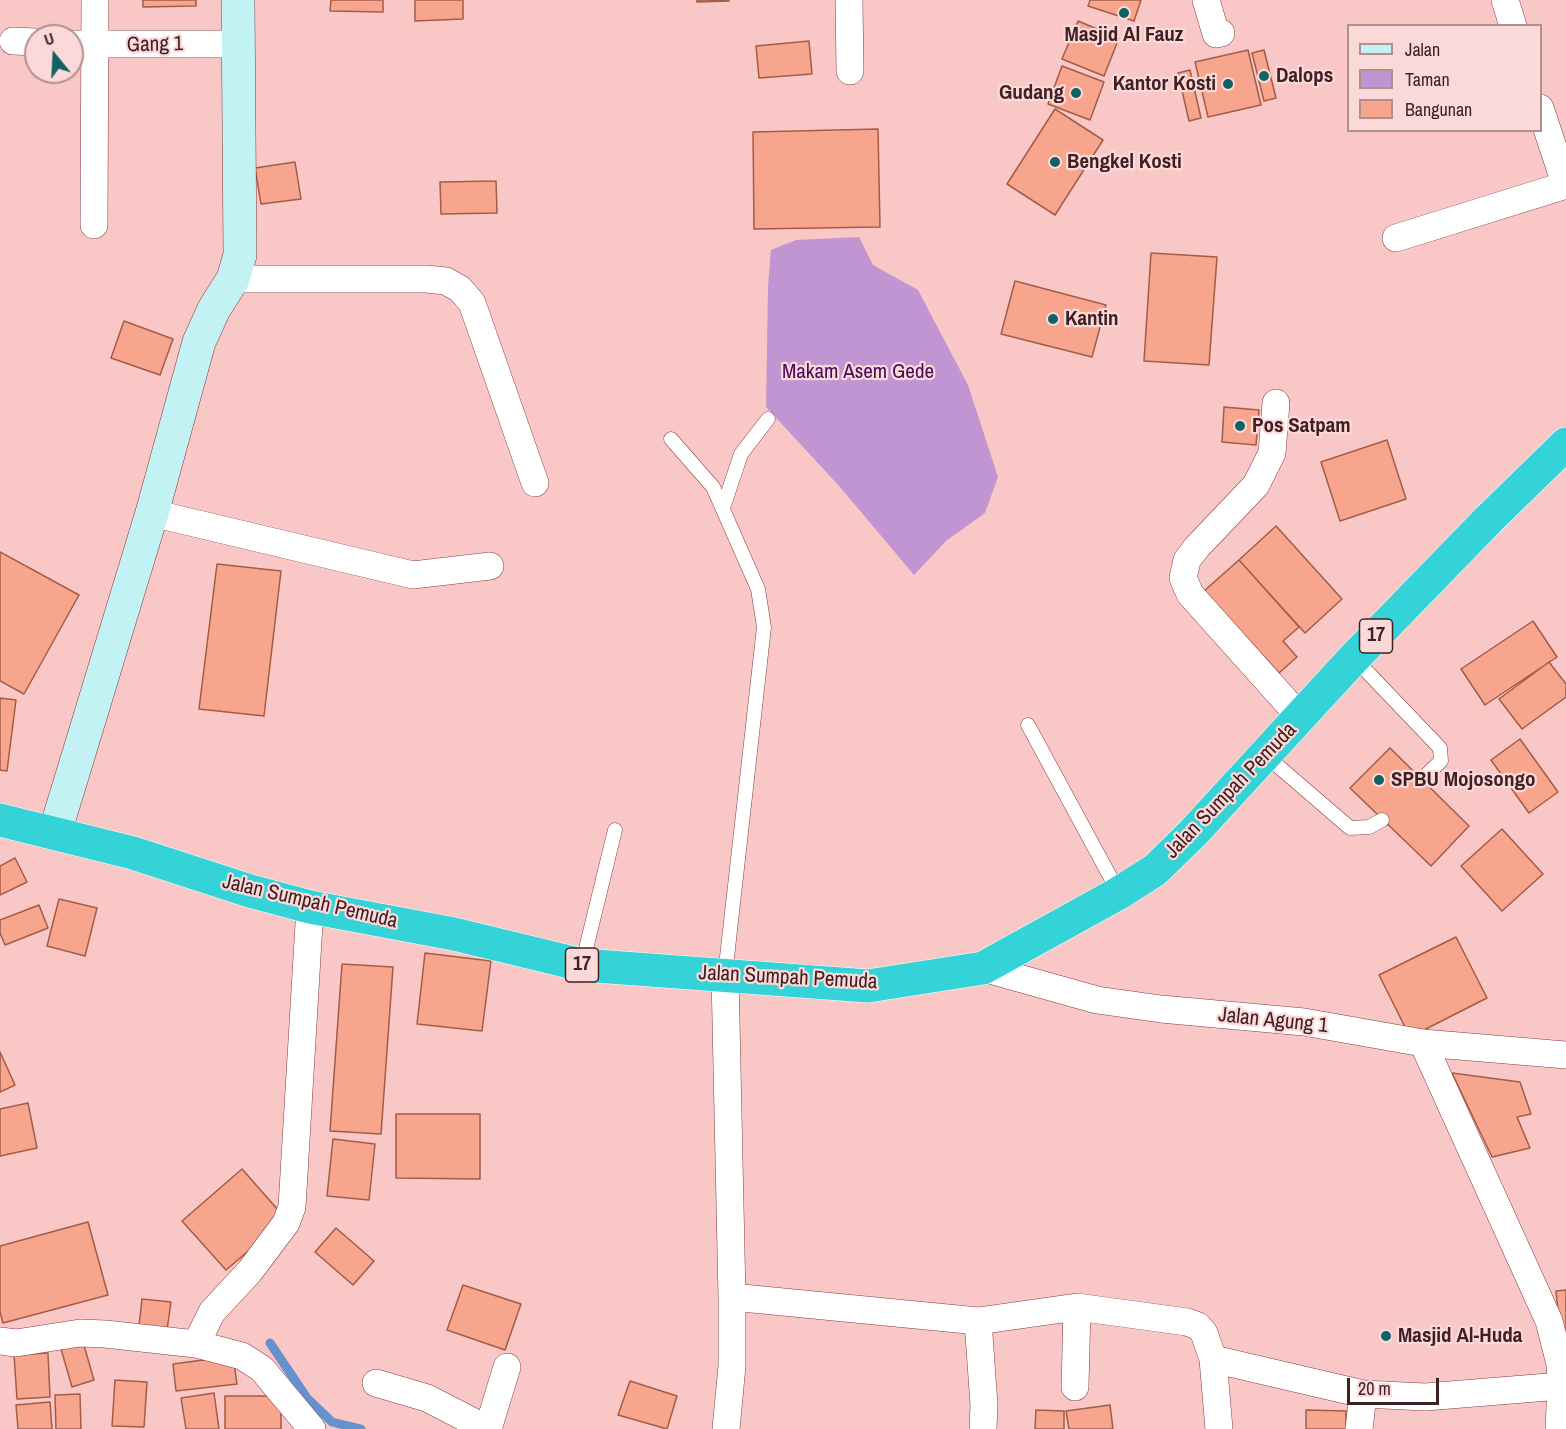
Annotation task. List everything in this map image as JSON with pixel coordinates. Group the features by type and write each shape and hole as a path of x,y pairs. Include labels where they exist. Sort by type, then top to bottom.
{"highway":[{"name":"Jalan Sumpah Pemuda","path":"0,820 55,832 310,907 454,934 582,965 868,986 983,968 1119,893 1155,870 1301,718 1354,658 1489,519 1566,444"}],"street":[{"path":"94,0 84,45 94,225"},
{"path":"55,832 152,513 199,342 214,309 233,279 240,255 238,0"},
{"path":"849,0 850,71"},
{"path":"1206,0 1216,34 1221,33"},
{"path":"1505,0 1512,24"},
{"name":"Gang 1","path":"84,45 239,44"},
{"path":"1396,238 1566,185 1542,114"},
{"path":"233,279 426,279 446,281 460,289 472,303 535,483"},
{"path":"1276,403 1272,453 1256,485 1186,560 1183,578 1190,594 1301,718"},
{"path":"152,513 322,551 404,573 447,572 490,566"},
{"path":"196,1344 212,1312 250,1271 286,1223 291,1207 310,907"},
{"name":"Jalan Agung 1","path":"983,968 1097,1000 1161,1009 1304,1022 1423,1043 1566,1055"},
{"path":"725,975 732,1297 732,1366 726,1429"},
{"path":"1423,1043 1549,1321 1563,1386 1559,1429"},
{"path":"732,1297 978,1321 1077,1307 1198,1326 1204,1333 1213,1359 1219,1429"},
{"path":"1075,1387 1077,1307"},
{"path":"978,1321 984,1405 983,1429"},
{"path":"0,1341 16,1343 80,1333 196,1344 242,1356 262,1369 312,1429"},
{"path":"1213,1359 1363,1394 1425,1397 1563,1386"},
{"path":"376,1383 427,1398 488,1429 507,1367"},
{"path":"1359,1429 1363,1394"}],"lane":[{"path":"723,508 741,454 768,419"},
{"path":"671,439 713,487 758,589 764,627 725,975"},
{"path":"1354,658 1440,748 1441,760 1421,780"},
{"path":"1028,725 1119,893"},
{"path":"1264,754 1350,828 1369,827 1382,820"},
{"path":"582,965 615,830"}],"green space":[{"name":"Makam Asem Gede","path":"859,237 873,265 918,290 968,385 998,477 985,513 946,541 914,575 840,487 766,407 768,286 771,250 796,240"}],"building":[{"path":"143,0 196,0 196,6 143,7"},
{"path":"331,0 383,0 383,12 330,11"},
{"path":"415,0 463,0 463,19 415,21"},
{"path":"697,0 729,0 729,1 697,2"},
{"name":"Masjid Al Fauz","path":"1090,0 1141,0 1134,21 1088,6"},
{"path":"1078,21 1119,38 1104,76 1062,59"},
{"path":"809,41 812,74 759,78 756,46"},
{"name":"Kantor Kosti","path":"1248,50 1261,105 1208,117 1195,62"},
{"name":"Dalops","path":"1264,50 1276,98 1264,101 1252,53"},
{"name":"Gudang","path":"1062,66 1104,82 1090,120 1048,104"},
{"path":"1190,70 1201,118 1189,121 1178,73"},
{"name":"Bengkel Kosti","path":"1055,109 1103,140 1055,215 1007,184"},
{"path":"878,129 880,227 754,229 753,132"},
{"path":"295,162 301,199 261,204 255,168"},
{"path":"496,181 497,213 441,214 440,182"},
{"path":"1151,253 1217,257 1209,365 1144,361"},
{"name":"Kantin","path":"1015,281 1106,305 1092,357 1001,334"},
{"path":"124,321 173,339 160,375 111,358"},
{"name":"Pos Satpam","path":"1224,407 1259,410 1256,445 1222,442"},
{"path":"1387,440 1406,499 1340,521 1321,462"},
{"path":"1276,526 1342,599 1305,633 1239,560"},
{"path":"0,552 79,595 24,694 0,681"},
{"path":"1239,560 1299,627 1283,641 1297,657 1279,673 1204,591"},
{"path":"217,564 281,571 264,716 199,709"},
{"path":"1533,621 1557,657 1485,705 1461,669"},
{"path":"1549,662 1566,684 1566,697 1522,729 1499,699"},
{"path":"0,698 16,700 7,771 0,770"},
{"path":"1520,739 1558,792 1529,813 1491,760"},
{"path":"1390,748 1469,826 1431,866 1350,788"},
{"path":"1502,829 1543,874 1502,911 1461,866"},
{"path":"15,858 27,882 0,895 0,866"},
{"path":"59,899 97,908 85,956 47,946"},
{"path":"39,905 48,928 5,945 0,933 0,920"},
{"path":"1456,937 1487,998 1410,1037 1379,975"},
{"path":"425,953 491,961 482,1031 417,1024"},
{"path":"342,964 393,967 381,1134 330,1131"},
{"path":"0,1052 15,1085 0,1092"},
{"path":"1452,1073 1520,1082 1531,1114 1517,1117 1530,1148 1492,1157"},
{"path":"28,1103 37,1148 0,1156 0,1109"},
{"path":"396,1114 480,1114 480,1179 396,1178"},
{"path":"333,1139 375,1144 369,1200 327,1196"},
{"path":"242,1169 286,1219 226,1270 182,1221"},
{"path":"88,1222 108,1295 3,1323 0,1312 0,1246"},
{"path":"336,1228 374,1261 353,1285 315,1252"},
{"path":"463,1285 521,1304 505,1350 447,1330"},
{"path":"1566,1290 1566,1344 1561,1344 1556,1291"},
{"path":"142,1299 171,1302 167,1330 139,1326"},
{"path":"83,1342 94,1380 72,1387 61,1349"},
{"path":"48,1353 50,1397 17,1399 14,1355"},
{"path":"233,1356 237,1384 176,1391 173,1364"},
{"path":"115,1380 147,1382 144,1427 112,1426"},
{"path":"630,1381 677,1396 667,1429 618,1415"},
{"path":"214,1393 219,1429 186,1429 181,1398"},
{"path":"80,1394 81,1429 56,1429 55,1395"},
{"path":"225,1396 281,1396 281,1429 225,1429"},
{"path":"50,1402 52,1429 18,1429 16,1405"},
{"path":"1110,1405 1113,1429 1069,1429 1066,1411"},
{"path":"1036,1410 1064,1411 1064,1429 1035,1429"},
{"path":"1306,1410 1346,1411 1346,1429 1306,1429"}],"waterway":[{"path":"270,1343 307,1398 332,1422 361,1429"}],"place":[{"name":"Masjid Al Fauz","path":"1124,13"},
{"name":"Dalops","path":"1264,76"},
{"name":"Kantor Kosti","path":"1228,84"},
{"name":"Gudang","path":"1076,93"},
{"name":"Bengkel Kosti","path":"1055,162"},
{"name":"Kantin","path":"1053,319"},
{"name":"Pos Satpam","path":"1240,426"},
{"name":"SPBU Mojosongo","path":"1379,780"},
{"name":"Masjid Al-Huda","path":"1386,1336"}]}
